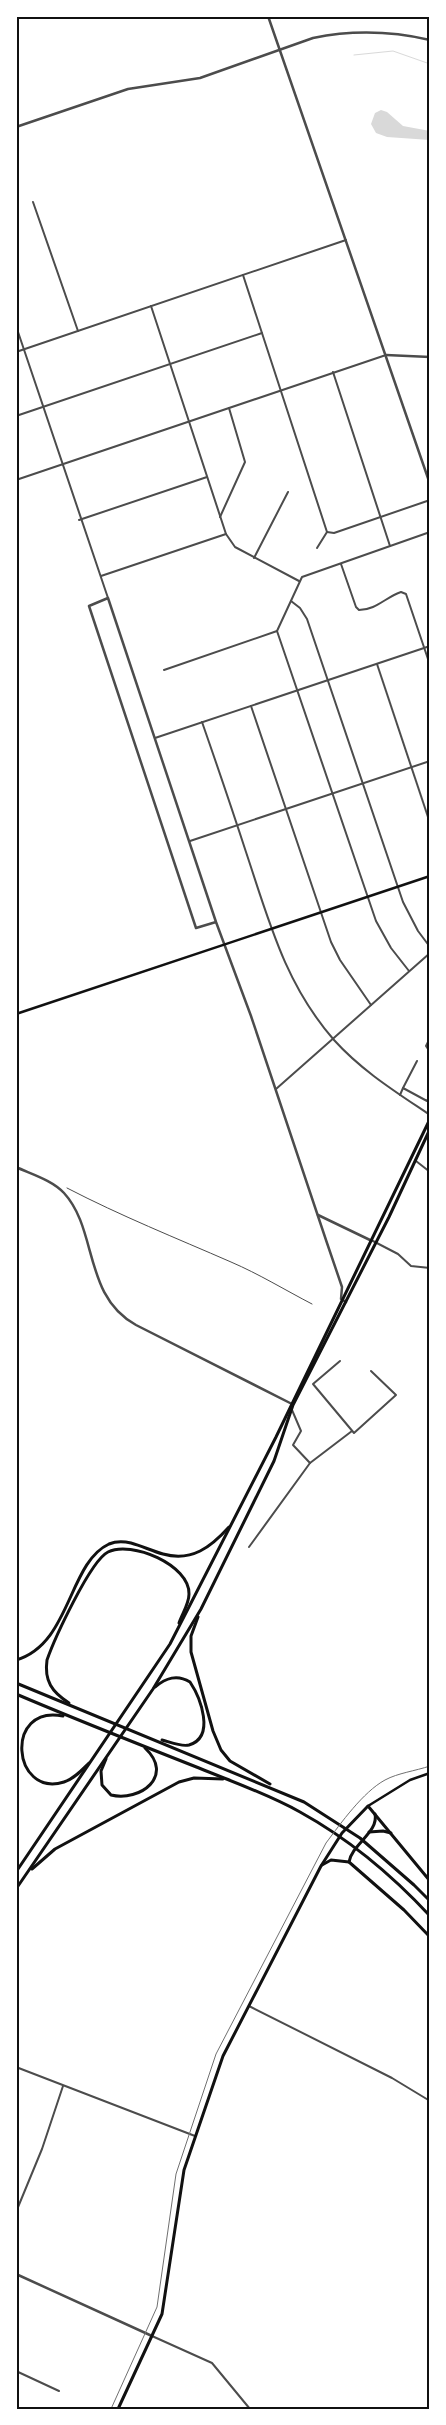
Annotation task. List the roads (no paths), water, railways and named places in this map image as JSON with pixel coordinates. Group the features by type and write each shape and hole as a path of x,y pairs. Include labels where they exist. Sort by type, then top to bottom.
{"main road":[{"path":"16,1014 430,876"},
{"path":"430,1119 341,1299 292,1404 274,1461 201,1610 191,1636 191,1652 218,1744 230,1761 324,1813 374,1850 430,1902"},
{"path":"16,1872 93,1761 174,1635 376,1243 430,1129"},
{"path":"16,1660 37,1649 50,1636 80,1578 94,1556 103,1548 118,1541 137,1544 166,1555 193,1555 209,1547 232,1523"},
{"path":"78,1708 56,1694 52,1689 46,1676 47,1660 92,1568 107,1552 126,1547 151,1555 179,1572 186,1581 189,1593 174,1635"},
{"path":"16,1889 153,1689 201,1610"},
{"path":"150,1738 188,1745 198,1739 204,1726 198,1696 190,1682 180,1678 169,1678 153,1689"},
{"path":"16,1684 283,1792"},
{"path":"16,1694 97,1729 278,1801 318,1823 368,1858 406,1891 430,1916"},
{"path":"71,1718 50,1715 34,1722 24,1735 21,1747 23,1763 36,1777 46,1782 61,1783 72,1778 93,1761"},
{"path":"107,1755 101,1771 102,1785 111,1795 127,1796 151,1784 157,1774 155,1758 143,1746"},
{"path":"118,2409 162,2314 181,2184 195,2136 224,2056 322,1866 342,1833 368,1806 403,1783 430,1773"},
{"path":"26,1875 55,1849 179,1782 194,1778 226,1779"},
{"path":"368,1806 430,1881"},
{"path":"350,1862 352,1853 376,1820 375,1814"},
{"path":"16,1816 16,1852"},
{"path":"369,1832 383,1831 392,1833"},
{"path":"322,1866 336,1860 350,1862 404,1910 430,1937"}],"street":[{"path":"268,16 430,484"},
{"path":"16,127 128,89 200,78 313,38 356,32 401,35 430,40"},
{"path":"33,202 78,331"},
{"path":"16,352 346,240"},
{"path":"243,275 327,532 317,548"},
{"path":"151,306 226,534 233,546 299,581"},
{"path":"16,326 216,922 318,1215 342,1288 341,1299 346,1302"},
{"path":"16,416 262,333"},
{"path":"16,480 386,354 430,356"},
{"path":"333,372 390,546"},
{"path":"220,517 246,462 229,408"},
{"path":"81,520 207,477"},
{"path":"254,558 288,492"},
{"path":"327,532 334,533 430,500"},
{"path":"410,971 391,948 376,921 277,631 299,581 306,575 430,532"},
{"path":"101,576 226,534"},
{"path":"341,564 356,607 359,610 380,605 388,596 402,592 406,594 430,665"},
{"path":"108,598 89,606 196,928 216,922"},
{"path":"291,601 298,605 306,614 406,910 430,947"},
{"path":"164,670 277,631"},
{"path":"154,738 430,646"},
{"path":"377,664 430,823"},
{"path":"251,706 321,913 340,960 371,1005"},
{"path":"202,722 272,930 290,976 334,1039 365,1070 430,1115"},
{"path":"189,841 430,761"},
{"path":"275,1089 280,1088 430,953"},
{"path":"430,1038 426,1046 430,1052"},
{"path":"400,1095 417,1061"},
{"path":"403,1088 427,1101 430,1094"},
{"path":"414,1160 430,1172"},
{"path":"16,1167 58,1187 68,1198 78,1217 103,1291 121,1315 136,1325 292,1404"},
{"path":"68,1188 138,1224 202,1249 260,1276 312,1304"},
{"path":"318,1215 398,1254 411,1266 430,1268"},
{"path":"340,1362 313,1384 352,1432"},
{"path":"249,1547 310,1464 352,1432 354,1433 396,1395 371,1371"},
{"path":"291,1409 301,1431 293,1445 310,1464"},
{"path":"249,2006 392,2078 430,2101"},
{"path":"16,2067 195,2136"},
{"path":"16,2212 42,2149 63,2086"},
{"path":"16,2274 212,2363 250,2409"},
{"path":"16,2371 59,2391"}],"waterway":[{"path":"354,55 393,51 430,64"}],"tram line":[{"path":"111,2409 157,2307 176,2174 216,2054 326,1843 353,1808 377,1785 395,1776 430,1766"}]}
